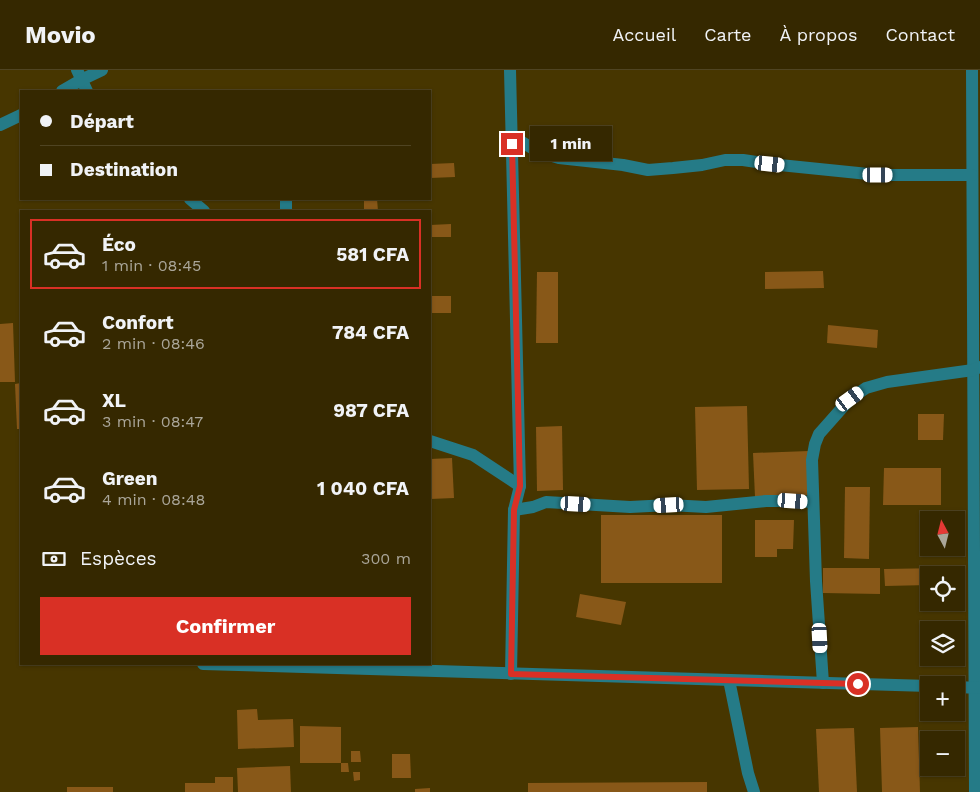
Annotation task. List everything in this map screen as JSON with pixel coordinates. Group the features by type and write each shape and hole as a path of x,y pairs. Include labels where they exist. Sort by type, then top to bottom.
{"street":[{"path":"64,90 102,70"},
{"path":"510,70 520,486 514,510 511,674"},
{"path":"972,70 976,369 977,688 975,792"},
{"path":"0,126 20,116"},
{"path":"512,144 520,141 539,152 559,158 624,165 648,170 702,165 725,160 743,160 878,175 972,175"},
{"path":"191,200 203,210"},
{"path":"823,683 816,581 812,460 819,434 850,399 866,388 887,382 976,369"},
{"path":"431,441 473,455 520,486"},
{"path":"514,510 533,507 546,502 630,507 669,505 706,507 766,501 813,502"},
{"path":"235,665 920,686"},
{"path":"729,680 748,773 754,792"}],"building":[{"path":"454,163 455,177 431,178 431,164"},
{"path":"364,200 377,200 378,210 364,210"},
{"path":"451,224 451,237 431,237 431,225"},
{"path":"823,271 824,288 765,289 765,272"},
{"path":"537,272 558,272 558,343 536,343"},
{"path":"431,296 451,296 451,313 431,313"},
{"path":"13,323 15,382 0,382 0,324"},
{"path":"828,325 878,330 877,348 827,343"},
{"path":"20,383 20,429 17,429 15,384"},
{"path":"747,406 749,489 697,490 695,407"},
{"path":"918,414 944,414 943,440 918,440"},
{"path":"562,426 563,490 537,491 536,427"},
{"path":"809,451 810,495 755,497 753,453"},
{"path":"452,458 454,498 431,499 431,459"},
{"path":"884,468 941,468 941,505 883,505"},
{"path":"845,487 870,487 869,559 844,558"},
{"path":"601,515 722,515 722,583 601,583"},
{"path":"755,520 794,520 793,549 777,549 777,557 755,557"},
{"path":"823,568 880,568 880,594 823,593"},
{"path":"920,568 920,585 885,586 884,569"},
{"path":"580,594 626,602 621,625 576,617"},
{"path":"257,709 258,720 293,719 294,747 238,749 237,710"},
{"path":"300,726 341,727 341,763 300,763"},
{"path":"918,727 920,792 882,792 880,728"},
{"path":"854,728 857,792 819,792 816,729"},
{"path":"351,751 360,751 361,762 351,762"},
{"path":"392,754 410,754 411,778 392,778"},
{"path":"341,763 348,763 349,772 341,772"},
{"path":"290,766 291,792 238,792 237,768"},
{"path":"353,772 360,772 360,780 354,781"},
{"path":"215,777 233,777 233,792 185,792 185,783 215,783"},
{"path":"707,782 707,792 528,792 528,783"},
{"path":"67,787 113,787 113,792 67,792"},
{"path":"430,788 430,792 415,792 415,789"}],"route":[{"path":"512,144 520,486 514,510 511,674 858,684"}]}
